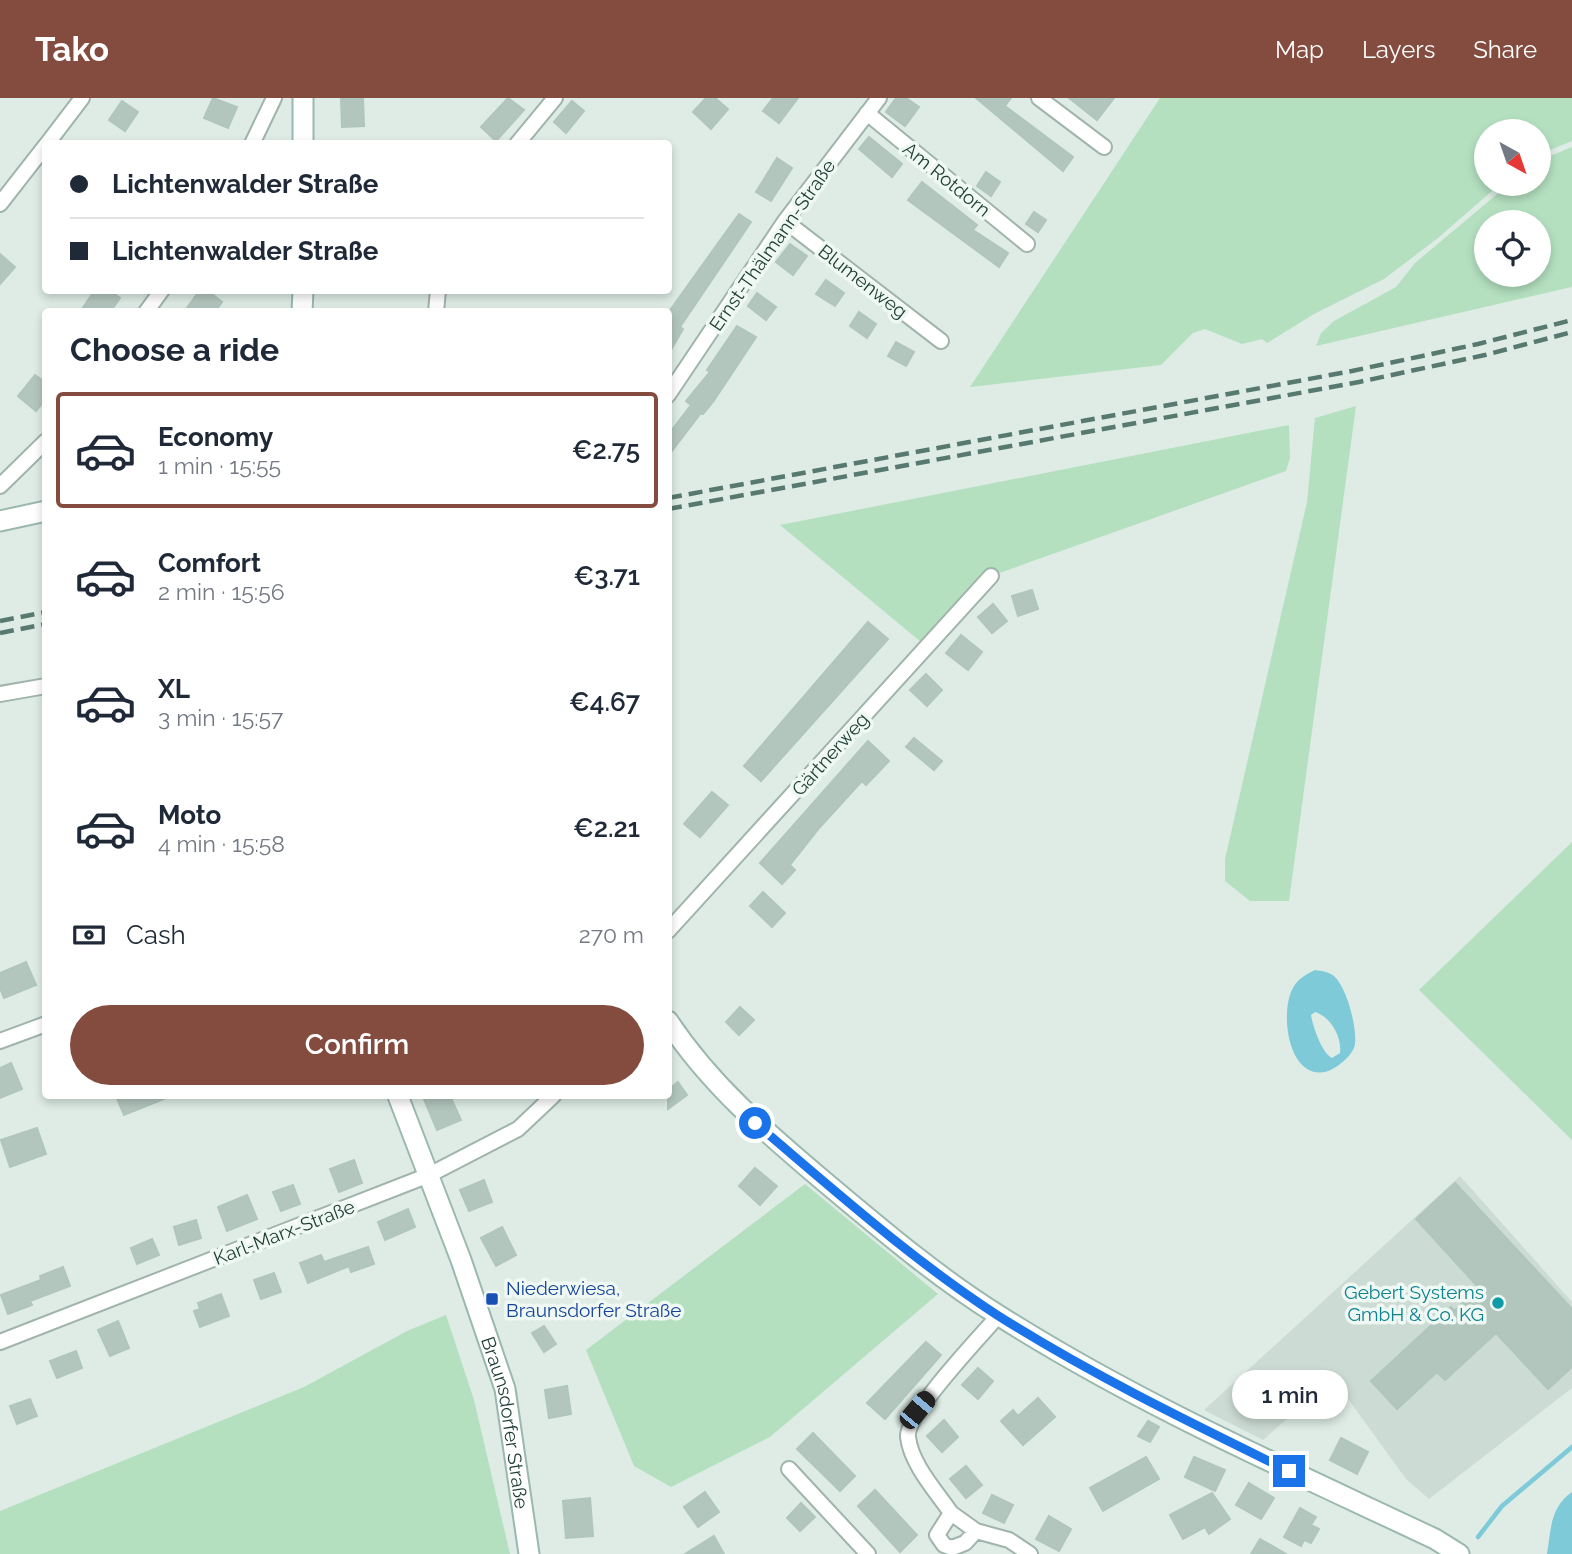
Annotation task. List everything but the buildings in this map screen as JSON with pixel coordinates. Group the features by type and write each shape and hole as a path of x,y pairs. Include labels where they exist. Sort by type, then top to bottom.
{"main road":[{"path":"303,98 303,140"},
{"path":"0,521 42,512"},
{"path":"672,1026 716,1083 755,1123 957,1288 1138,1398 1435,1539 1459,1554"},
{"name":"Braunsdorfer Straße","path":"399,1099 505,1389 529,1554"}],"street":[{"path":"49,140 82,98"},
{"path":"254,140 274,98"},
{"path":"520,140 555,98"},
{"name":"Ernst-Thälmann-Straße","path":"672,389 785,221 879,98"},
{"path":"1039,98 1104,147"},
{"name":"Am Rotdorn","path":"867,114 1027,244"},
{"path":"0,204 42,149"},
{"name":"Blumenweg","path":"785,221 941,341"},
{"path":"0,486 42,445"},
{"name":"Gärtnerweg","path":"672,927 991,576"},
{"path":"0,694 42,686"},
{"path":"0,1041 42,1025"},
{"name":"Karl-Marx-Straße","path":"0,1342 429,1175 518,1129 550,1099"},
{"path":"998,1315 917,1410 907,1434 913,1455 951,1513 976,1531 1009,1540 1030,1554"},
{"path":"789,1469 868,1554"},
{"path":"951,1513 937,1535 944,1545 952,1548 965,1543 976,1531"}],"shaded area":[{"path":"1460,1176 1572,1302 1572,1388 1429,1499 1406,1479 1333,1378 1263,1440 1204,1410"}],"green space":[{"path":"1160,98 1572,98 1572,141 1551,150 1551,119 1474,119 1474,196 1486,196 1438,238 1384,279 1314,314 1267,343 1262,339 1242,344 1205,329 1193,333 1161,365 970,387"},
{"path":"1572,147 1572,287 1316,346 1321,333 1334,321 1396,287 1415,263 1474,213 1474,287 1551,287 1551,210 1478,210 1495,196 1551,196 1551,156"},
{"path":"1356,406 1289,901 1250,901 1225,881 1225,859 1307,502 1315,418"},
{"path":"1289,425 1290,458 1286,471 991,576 927,647 780,525"},
{"path":"1572,842 1572,1140 1419,990"},
{"path":"805,1184 938,1294 770,1437 671,1487 634,1466 586,1350"},
{"path":"446,1315 474,1400 510,1554 0,1554 0,1511 304,1387 407,1331"}],"water":[{"path":"1315,970 1335,977 1347,999 1354,1028 1355,1044 1351,1053 1339,1065 1325,1072 1312,1071 1302,1065 1295,1054 1287,1025 1289,997 1294,986 1301,978","holes":["1315,1012 1334,1028 1339,1041 1340,1053 1332,1058 1321,1045 1311,1015"]},
{"path":"1572,1492 1572,1554 1547,1554 1555,1512"}],"waterway":[{"path":"1478,1537 1502,1506 1572,1447"}],"railway":[{"path":"672,497 1352,371 1478,344 1572,320"},
{"path":"672,508 1359,382 1485,355 1572,332"},
{"path":"0,621 42,613"},
{"path":"0,633 42,625"}],"place":[{"name":"Niederwiesa, Braunsdorfer Straße","path":"492,1299"},
{"name":"Gebert Systems GmbH & Co. KG","path":"1498,1303"}],"route":[{"path":"755,1123 957,1288 998,1315 1138,1398 1289,1471"}]}
